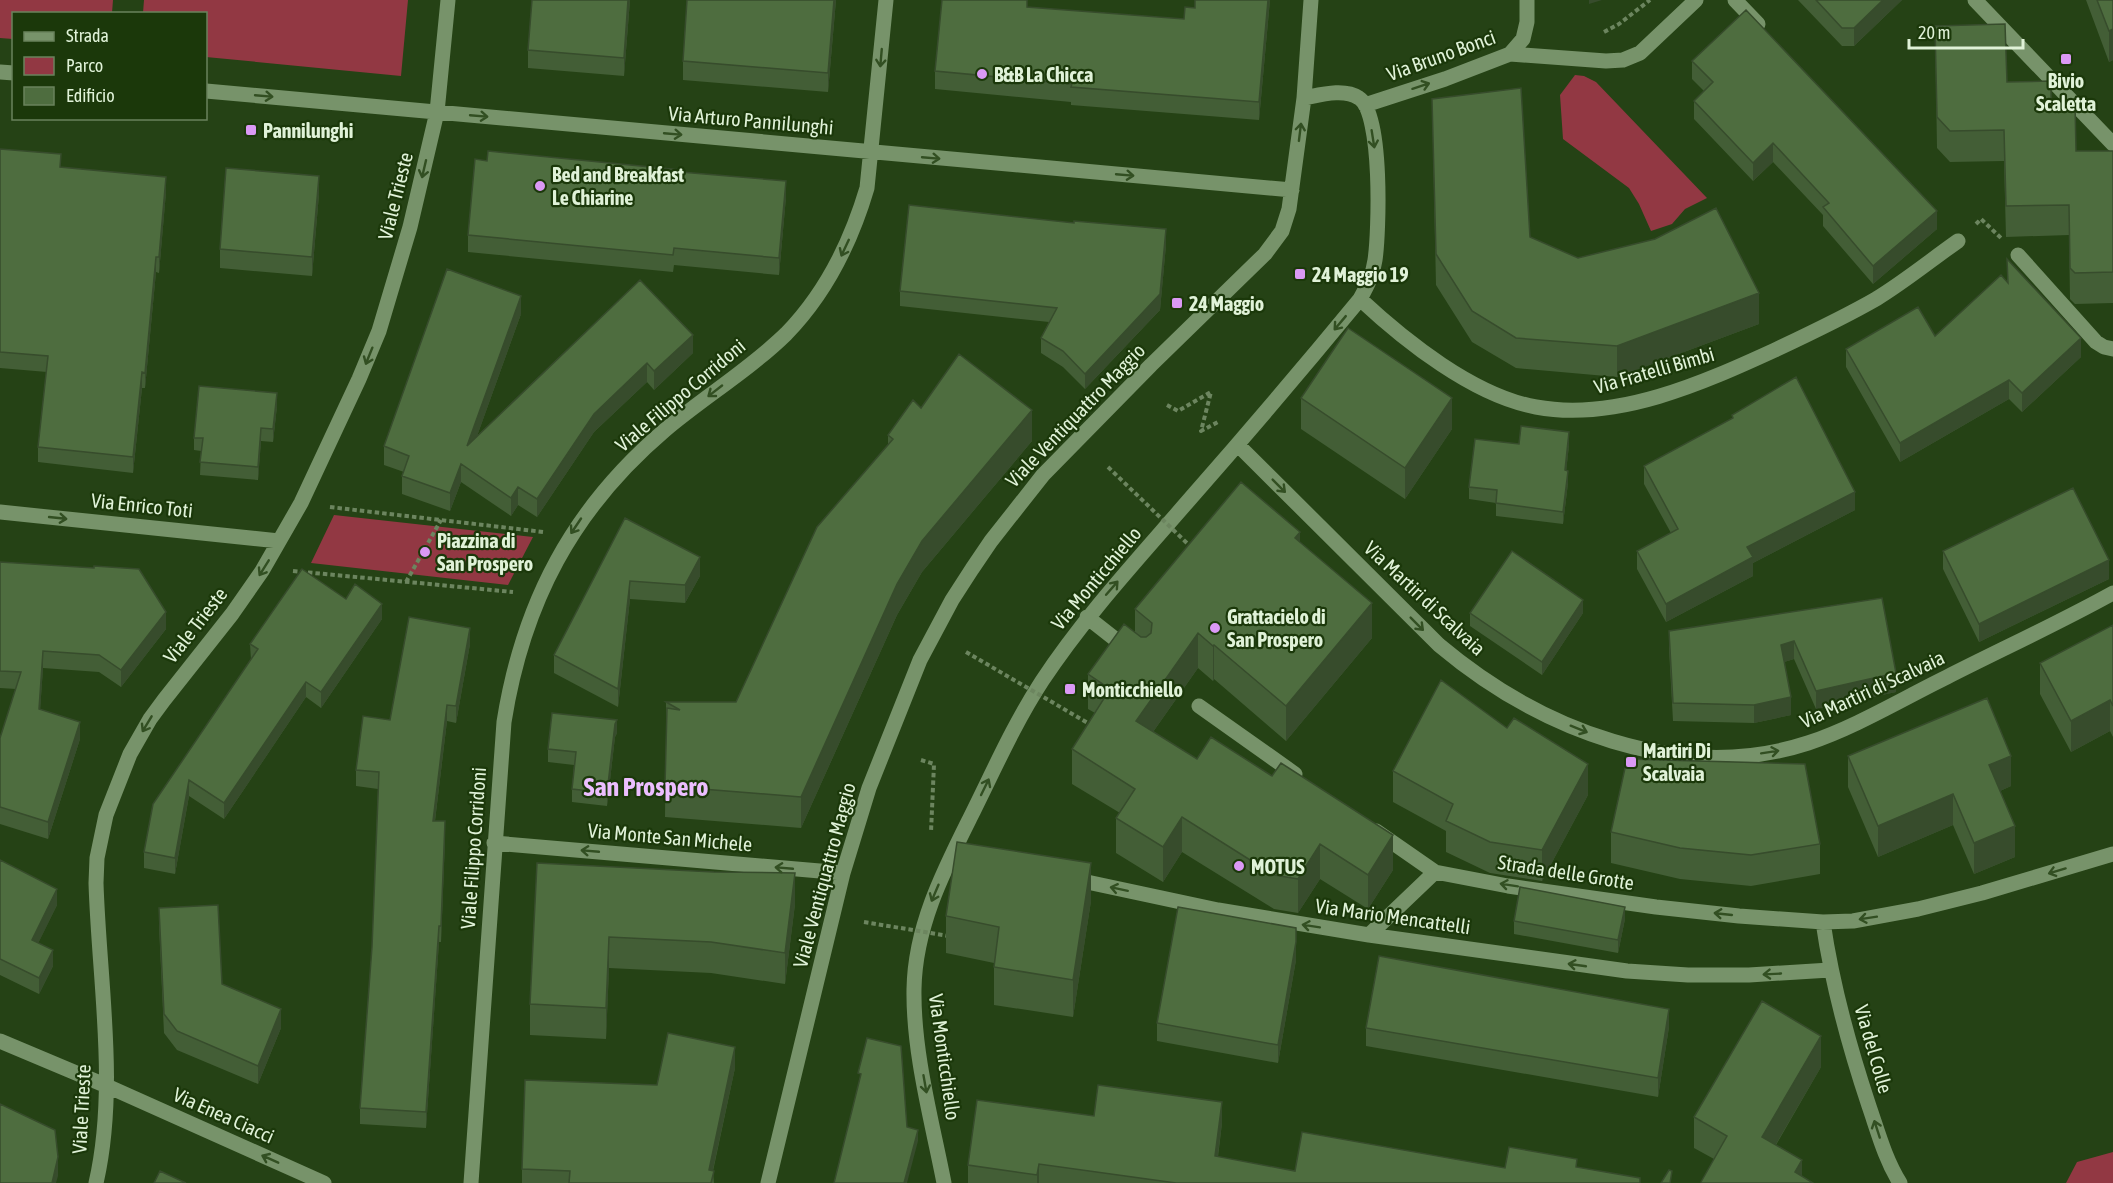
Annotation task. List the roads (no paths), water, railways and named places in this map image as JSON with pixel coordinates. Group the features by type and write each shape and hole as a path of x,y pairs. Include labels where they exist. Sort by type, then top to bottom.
{"street":[{"name":"Viale Trieste","path":"96,1183 103,1148 107,1086 96,883 97,858 109,805 130,754 150,719 232,614 262,571 301,503 359,379 379,331 410,227 437,112 448,0"},
{"name":"Viale Filippo Corridoni","path":"471,1183 504,722 508,693 523,638 536,602 556,561 587,512 637,456 664,430 785,334 803,314 833,272 850,237 867,188 873,152 886,0"},
{"name":"Viale Ventiquattro Maggio","path":"768,1183 843,873 869,788 920,660 952,600 1027,494 1064,452 1274,245 1286,222 1292,190 1304,98 1311,0"},
{"name":"Via Bruno Bonci","path":"1365,105 1510,54 1522,39 1527,22 1527,0"},
{"path":"1510,54 1606,61 1623,60 1641,53 1696,0"},
{"path":"1735,0 1766,32"},
{"path":"1975,0 2113,144"},
{"name":"Via Arturo Pannilunghi","path":"207,91 1292,190"},
{"path":"1304,98 1335,93 1348,94 1359,98 1365,105"},
{"name":"Via Monticchiello","path":"944,1183 916,1032 914,988 918,949 933,897 959,839 1014,730 1041,682 1087,617 1253,429 1360,299 1370,280 1375,260 1378,224 1379,173 1365,105"},
{"name":"Via Fratelli Bimbi","path":"1360,299 1408,340 1476,384 1509,400 1535,407 1574,411 1610,408 1716,377 1813,332 1877,298 1958,241"},
{"path":"2018,255 2096,342 2113,350"},
{"name":"Via Martiri di Scalvaia","path":"1238,445 1439,645 1474,673 1529,707 1577,729 1623,744 1688,756 1735,758 1780,750 1834,734 2113,593"},
{"name":"Via Enrico Toti","path":"0,512 279,541"},
{"path":"1087,617 1143,662"},
{"path":"1199,706 1308,783"},
{"name":"Strada delle Grotte","path":"1367,824 1435,872 1656,907 1823,922 1852,921 1918,909 1982,893 2113,854"},
{"path":"959,839 974,848"},
{"name":"Via Monte San Michele","path":"494,843 843,873"},
{"path":"1369,935 1435,872"},
{"name":"Via Mario Mencattelli","path":"1055,875 1218,910 1369,935 1627,971 1688,975 1749,975 1830,970"},
{"name":"Via del Colle","path":"1823,922 1830,970 1865,1094 1892,1170 1900,1183"},
{"name":"Via Enea Ciacci","path":"0,1041 324,1183"}],"place":[{"name":"Bivio Scaletta","path":"2066,59"},
{"name":"B&B La Chicca","path":"982,74"},
{"name":"Pannilunghi","path":"251,130"},
{"name":"Bed and Breakfast Le Chiarine","path":"540,186"},
{"name":"24 Maggio 19","path":"1300,274"},
{"name":"24 Maggio","path":"1177,303"},
{"name":"Piazzina di San Prospero","path":"425,552"},
{"name":"Grattacielo di San Prospero","path":"1215,628"},
{"name":"Monticchiello","path":"1070,689"},
{"name":"Martiri Di Scalvaia","path":"1631,762"},
{"name":"MOTUS","path":"1239,866"}],"district":[{"name":"San Prospero","path":"646,787"}]}
